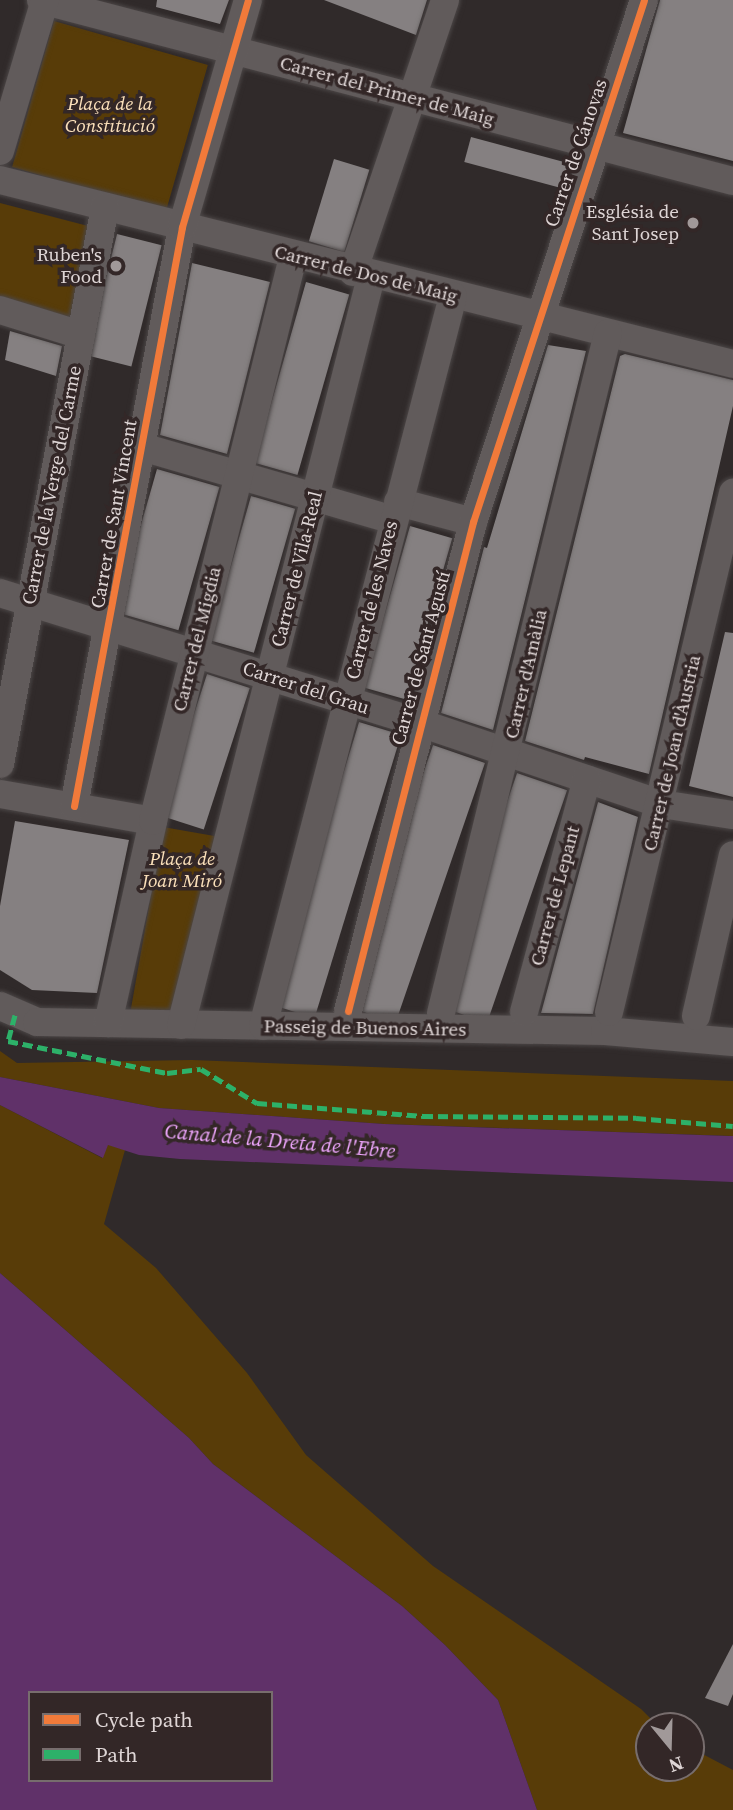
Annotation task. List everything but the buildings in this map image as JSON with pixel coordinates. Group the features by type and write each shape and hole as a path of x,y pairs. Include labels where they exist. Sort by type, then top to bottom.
{"street":[{"name":"Carrer del Primer de Maig","path":"44,0 733,181"},
{"path":"0,152 44,0"},
{"name":"Carrer de Sant Vincent","path":"74,806 110,626 181,228 231,50 248,0"},
{"name":"Carrer de Vila-Real","path":"181,1025 314,497 362,274 410,97 445,0"},
{"name":"Carrer de Cánovas","path":"537,316 644,0"},
{"name":"Carrer de Dos de Maig","path":"0,180 293,257 733,364"},
{"name":"Carrer de la Verge del Carme","path":"0,764 105,207"},
{"name":"Carrer del Migdia","path":"107,1023 194,652 293,257"},
{"name":"Carrer de les Naves","path":"263,1026 453,296"},
{"path":"0,310 81,335"},
{"name":"Carrer de Sant Agustí","path":"348,1011 473,522 537,316"},
{"name":"Carrer d'Amàlia","path":"441,1013 608,333"},
{"path":"142,447 314,497 473,522"},
{"name":"Carrer de Joan d'Àustria","path":"609,1012 661,804 733,493"},
{"name":"Carrer del Grau","path":"0,593 194,652 346,703 420,723 661,804 733,815"},
{"name":"Carrer de Lepant","path":"524,1012 587,779"},
{"path":"0,794 153,821"},
{"path":"696,1016 733,855"},
{"name":"Passeig de Buenos Aires","path":"0,1006 37,1023 605,1031 733,1042"}],"green space":[{"name":"Plaça de la Constitució","path":"54,21 208,65 166,211 12,167"},
{"path":"0,203 88,226 70,320 0,300"},
{"name":"Plaça de Joan Miró","path":"163,827 220,837 187,1025 130,1015"},
{"path":"0,1051 17,1063 192,1060 733,1081 733,1136 384,1124 159,1108 0,1077"},
{"path":"0,1105 102,1158 108,1144 125,1150 104,1224 156,1268 247,1373 306,1455 433,1566 641,1709 644,1712 635,1712 635,1782 705,1782 705,1755 733,1770 733,1810 537,1810 498,1700 445,1645 402,1606 213,1464 189,1438 0,1273"}],"water":[{"name":"Canal de la Dreta de l'Ebre","path":"0,1077 159,1108 384,1124 733,1136 733,1182 180,1159 139,1155 108,1145 103,1158 0,1105"},
{"path":"0,1273 189,1438 213,1464 402,1606 445,1645 498,1700 537,1810 0,1810"}],"marked path":[{"path":"15,1015 8,1041 167,1073 201,1069 257,1103 423,1116 636,1118 733,1126"}],"cycle path":[{"path":"74,806 182,227 248,0"},
{"path":"348,1011 473,522 644,0"}],"place":[{"name":"Església de Sant Josep","path":"693,223"},
{"name":"Ruben's Food","path":"116,266"}]}
